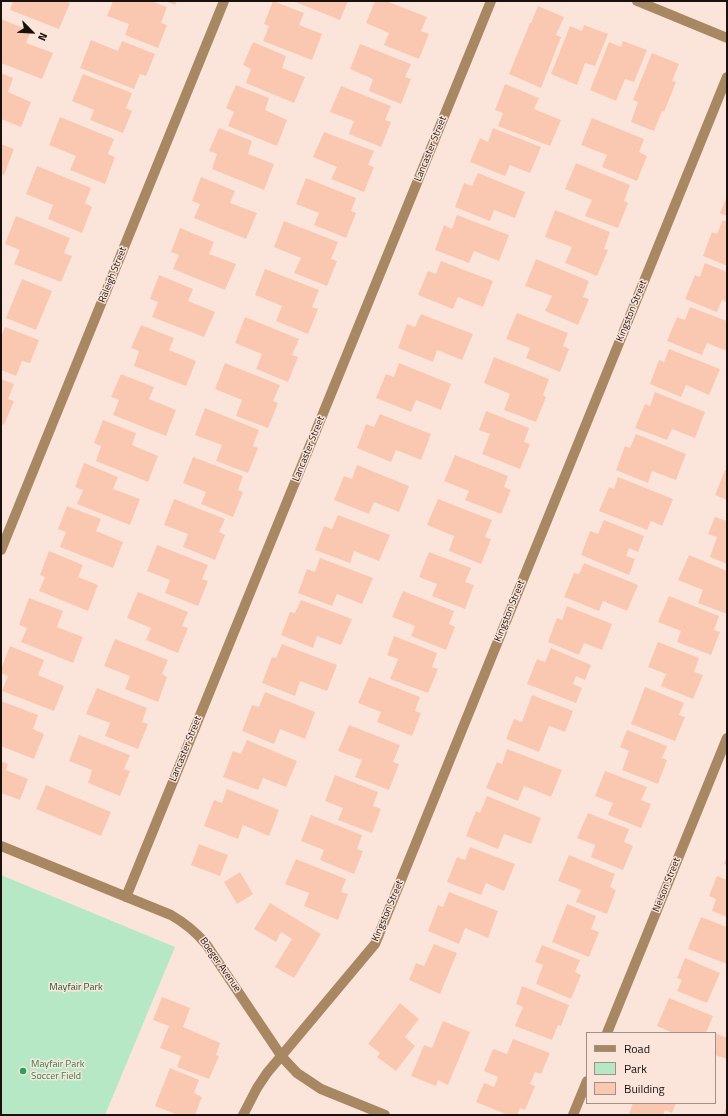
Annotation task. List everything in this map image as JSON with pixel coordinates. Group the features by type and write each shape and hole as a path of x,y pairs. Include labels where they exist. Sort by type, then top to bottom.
{"street":[{"name":"Raleigh Street","path":"1,550 224,1"},
{"name":"Lancaster Street","path":"126,897 491,1"},
{"path":"637,1 727,38"},
{"name":"Kingston Street","path":"243,1115 257,1088 374,944 727,77"},
{"name":"Nelson Street","path":"607,1032 727,738"},
{"name":"Boeger Avenue","path":"1,846 171,915 184,922 197,933 206,944 282,1057 297,1073 321,1089 385,1115"},
{"path":"573,1115 586,1083"}],"green space":[{"name":"Mayfair Park","path":"1,875 175,947 105,1115 1,1115"}],"building":[{"path":"13,1 63,1 70,3 59,29 10,10"},
{"path":"113,1 151,1 167,7 161,23 167,25 158,48 125,35 129,24 107,16"},
{"path":"165,1 177,1 175,5"},
{"path":"273,1 304,13 299,25 322,34 312,60 263,41 269,26 264,24"},
{"path":"293,1 348,1 340,20"},
{"path":"375,1 386,1 427,17 421,31 429,34 419,59 384,45 389,33 366,23"},
{"path":"538,6 564,17 556,35 561,37 541,88 509,74"},
{"path":"1,19 31,31 26,43 53,53 42,79 1,63"},
{"path":"584,25 608,34 595,66 585,63 577,85 551,74 570,26 582,31"},
{"path":"91,40 118,51 122,41 155,54 146,76 140,74 134,89 80,68"},
{"path":"623,41 647,50 634,82 625,79 616,101 590,90 609,42 621,47"},
{"path":"253,42 286,56 282,68 305,77 294,103 246,83 251,69 243,65"},
{"path":"360,44 411,64 405,77 411,79 401,104 369,91 373,79 350,69"},
{"path":"652,53 679,64 672,81 676,82 664,112 662,111 654,131 631,122 638,102 633,100"},
{"path":"1,73 13,78 8,92 31,102 21,127 1,119"},
{"path":"83,74 132,93 126,108 132,111 123,133 90,120 94,110 72,101"},
{"path":"505,84 539,98 534,109 561,120 550,146 498,126 503,113 495,110"},
{"path":"236,85 269,98 265,110 287,120 277,146 228,126 234,112 226,108"},
{"path":"341,86 391,106 385,120 391,122 381,147 349,134 354,121 330,112"},
{"path":"60,117 114,139 108,154 115,157 105,184 70,170 76,156 49,145"},
{"path":"592,118 644,139 639,152 647,156 637,181 602,167 607,155 581,145"},
{"path":"219,128 252,141 248,154 274,164 264,190 212,169 217,154 209,151"},
{"path":"493,128 541,147 530,173 510,165 505,176 470,162 480,138 488,142"},
{"path":"324,132 374,151 368,165 374,167 364,192 331,179 337,167 313,157"},
{"path":"1,144 14,149 4,175 1,174"},
{"path":"576,163 630,185 624,201 628,203 618,228 585,216 592,200 565,189"},
{"path":"37,166 91,188 85,203 92,207 82,233 48,219 53,205 26,194"},
{"path":"478,173 525,192 515,218 494,210 490,221 455,207 464,183 472,186"},
{"path":"201,177 235,191 230,203 257,213 246,239 194,218 200,204 192,201"},
{"path":"306,178 356,198 351,211 356,213 346,238 314,225 319,213 296,204"},
{"path":"727,196 727,216 720,213"},
{"path":"555,210 610,232 604,249 608,250 597,276 565,263 572,247 545,237"},
{"path":"457,215 509,235 499,261 474,251 469,263 435,250 444,225 452,229"},
{"path":"16,216 70,238 64,253 72,256 61,282 14,264 20,250 5,244"},
{"path":"723,220 727,222 727,266 703,256 712,232 717,234"},
{"path":"284,221 338,242 331,259 337,261 327,286 294,273 301,258 274,247"},
{"path":"180,228 214,242 209,254 236,264 225,290 173,269 179,255 171,252"},
{"path":"536,259 589,281 583,297 589,299 578,325 545,311 552,296 525,286"},
{"path":"441,261 493,281 483,307 458,297 453,309 418,295 428,271 436,274"},
{"path":"705,263 727,272 727,302 722,300 717,312 685,299 695,275 700,277"},
{"path":"265,269 319,290 312,307 318,309 308,334 276,321 282,306 255,295"},
{"path":"159,275 193,289 188,301 215,312 204,337 152,317 158,302 150,299"},
{"path":"22,279 52,291 36,330 6,318"},
{"path":"690,307 727,321 727,351 707,343 702,355 667,341 677,317 685,320"},
{"path":"517,313 568,333 563,346 569,349 560,372 526,358 530,348 506,339"},
{"path":"421,314 473,334 462,360 437,350 433,362 398,348 407,324 415,327"},
{"path":"245,317 299,339 292,355 298,357 288,382 256,369 262,354 235,343"},
{"path":"141,325 174,338 169,350 196,361 186,386 134,366 139,351 131,348"},
{"path":"5,327 39,340 30,363 22,361 16,376 1,370 1,337"},
{"path":"669,349 720,369 709,395 686,385 681,397 650,384 659,360 664,362"},
{"path":"494,357 549,379 543,395 546,397 536,422 504,410 510,394 484,383"},
{"path":"225,363 280,385 273,401 278,403 268,428 236,416 242,400 215,389"},
{"path":"399,363 451,384 441,410 416,400 411,412 376,398 386,374 394,377"},
{"path":"121,374 154,387 149,399 176,410 166,436 113,415 119,400 111,397"},
{"path":"1,379 14,384 8,399 14,401 4,425 1,424"},
{"path":"655,392 705,412 695,438 672,429 667,440 635,428 645,404 650,406"},
{"path":"205,408 259,430 253,446 258,448 248,473 216,461 222,445 195,435"},
{"path":"486,411 529,428 524,442 530,444 520,469 482,454 490,434 479,430"},
{"path":"380,414 431,434 421,460 396,450 391,462 357,448 366,424 374,427"},
{"path":"103,420 136,433 132,445 158,456 148,482 96,461 101,446 94,443"},
{"path":"636,434 686,454 676,480 652,471 648,483 616,470 625,446 630,448"},
{"path":"455,455 508,476 504,487 511,490 501,514 465,500 469,491 444,481"},
{"path":"193,457 243,476 238,490 243,492 233,517 201,504 206,492 183,483"},
{"path":"84,463 118,477 113,489 140,499 130,525 77,504 83,490 75,487"},
{"path":"357,465 409,486 399,512 374,502 369,514 334,500 344,476 352,479"},
{"path":"725,470 727,471 727,500 715,495"},
{"path":"618,477 673,499 662,526 651,521 647,530 599,511 609,487 614,489"},
{"path":"174,499 225,519 219,532 225,535 215,560 183,547 188,534 164,525"},
{"path":"438,499 492,520 485,537 491,539 481,564 449,551 454,536 427,525"},
{"path":"67,506 101,519 96,531 123,542 113,568 60,547 66,532 58,529"},
{"path":"338,515 390,535 379,561 354,551 350,563 315,550 324,526 332,529"},
{"path":"715,517 727,521 727,564 710,557 717,537 708,534"},
{"path":"604,520 644,536 638,552 629,548 626,556 635,559 629,575 581,555 590,531 598,534"},
{"path":"157,545 208,565 202,579 208,581 198,606 165,593 170,580 147,571"},
{"path":"49,551 83,565 78,577 98,585 88,611 39,591 45,577 40,575"},
{"path":"429,552 471,568 465,582 474,585 465,609 432,596 437,584 419,577"},
{"path":"689,555 727,571 727,614 698,603 703,590 678,580"},
{"path":"320,558 373,578 362,604 337,594 332,606 298,593 307,569 315,572"},
{"path":"584,563 638,585 627,611 603,601 599,611 564,597 574,573 579,574"},
{"path":"403,591 454,611 449,624 455,627 446,650 411,636 415,626 392,617"},
{"path":"138,592 188,612 182,626 188,628 178,653 146,640 151,628 127,618"},
{"path":"669,596 719,616 714,630 720,632 711,655 677,642 681,631 658,622"},
{"path":"29,598 63,611 57,627 83,637 73,663 21,642 27,628 19,625"},
{"path":"301,600 352,619 341,645 317,636 313,648 281,635 290,612 295,613"},
{"path":"567,606 612,624 602,650 584,643 579,655 548,642 557,618 562,620"},
{"path":"394,636 437,653 432,667 438,669 428,693 390,679 398,659 387,655"},
{"path":"115,639 168,660 162,674 167,677 158,702 125,689 130,676 104,666"},
{"path":"658,642 699,658 694,672 703,675 693,699 661,686 666,674 648,667"},
{"path":"282,644 337,665 327,691 300,681 295,696 262,683 272,657 276,658"},
{"path":"10,646 44,660 38,675 64,686 54,711 2,691 8,676 1,673 1,669"},
{"path":"551,648 591,665 585,680 576,676 573,684 582,688 576,703 527,684 537,659 545,662"},
{"path":"369,677 420,697 415,711 421,713 412,736 377,722 381,712 358,703"},
{"path":"645,687 684,703 679,715 685,717 675,741 631,724"},
{"path":"97,688 147,708 142,722 148,724 138,749 105,736 110,723 86,714"},
{"path":"265,692 315,712 305,739 280,729 274,744 242,731 252,705 259,707"},
{"path":"532,695 573,711 565,732 549,726 539,752 506,739 514,719 522,722"},
{"path":"1,701 38,715 33,729 44,734 34,759 1,746"},
{"path":"349,725 400,745 393,762 399,764 389,790 355,777 362,760 338,751"},
{"path":"627,730 667,746 662,758 667,760 658,784 622,770 629,751 620,747"},
{"path":"79,735 130,755 124,769 130,771 120,796 88,783 92,770 69,761"},
{"path":"247,740 297,761 286,787 263,778 258,790 223,777 233,751 241,754"},
{"path":"507,749 562,770 551,797 524,786 518,801 486,788 497,762 502,764"},
{"path":"1,761 8,764 6,770 28,779 20,800 1,793"},
{"path":"605,771 647,787 641,800 651,804 641,828 608,815 613,803 595,796"},
{"path":"335,775 378,792 373,806 381,809 372,833 338,820 343,808 325,801"},
{"path":"46,785 111,812 101,836 36,809"},
{"path":"227,789 279,810 269,836 243,825 238,839 204,826 214,800 222,803"},
{"path":"487,796 541,818 531,844 504,834 498,849 466,836 476,811 480,813"},
{"path":"588,813 629,829 624,842 633,846 623,870 591,857 595,845 577,838"},
{"path":"311,815 362,835 357,849 363,851 354,874 320,860 324,850 301,841"},
{"path":"199,844 228,855 220,876 191,865"},
{"path":"470,847 515,864 504,891 486,883 481,895 447,882 457,857 465,860"},
{"path":"569,855 615,874 610,887 616,890 607,914 576,902 581,890 558,881"},
{"path":"727,856 727,865 724,864"},
{"path":"296,859 346,879 341,892 348,894 338,920 304,906 309,893 285,884"},
{"path":"240,872 253,894 237,904 224,882"},
{"path":"717,876 727,880 727,917 712,911 716,899 709,896"},
{"path":"449,892 498,911 488,938 465,928 459,944 428,931 438,905 443,907"},
{"path":"270,903 321,934 294,978 275,967 292,939 281,932 276,942 254,929"},
{"path":"567,904 596,916 591,929 599,932 589,957 552,942"},
{"path":"701,917 727,927 727,964 688,949"},
{"path":"434,944 457,953 440,994 409,980 416,963 424,966"},
{"path":"542,945 580,960 575,972 581,975 571,999 536,984 543,965 535,962"},
{"path":"685,958 720,973 707,1003 677,991 682,980 677,978"},
{"path":"522,986 569,1005 561,1026 558,1025 552,1040 515,1026 523,1007 516,1004"},
{"path":"162,997 190,1008 183,1027 220,1043 216,1055 219,1056 209,1079 177,1067 181,1056 160,1048 169,1026 153,1020"},
{"path":"669,998 713,1016 706,1032 671,1032 657,1026"},
{"path":"400,1003 419,1019 405,1037 415,1046 396,1071 377,1057 380,1053 368,1044"},
{"path":"443,1021 470,1032 448,1085 438,1080 436,1086 411,1076 424,1045 432,1048"},
{"path":"716,1033 727,1038 727,1059 716,1055"},
{"path":"513,1039 550,1053 541,1074 535,1072 530,1084 535,1086 525,1110 520,1108 517,1115 508,1115 476,1102 484,1083 494,1087 498,1077 484,1071 493,1049 507,1054"},
{"path":"170,1068 199,1080 194,1093 202,1097 195,1115 178,1115 155,1106"},
{"path":"633,1104 676,1104 672,1113 665,1110 663,1115 629,1114"},
{"path":"727,1106 727,1115 723,1115"}],"place":[{"name":"Mayfair Park Soccer Field","path":"23,1071"}]}
